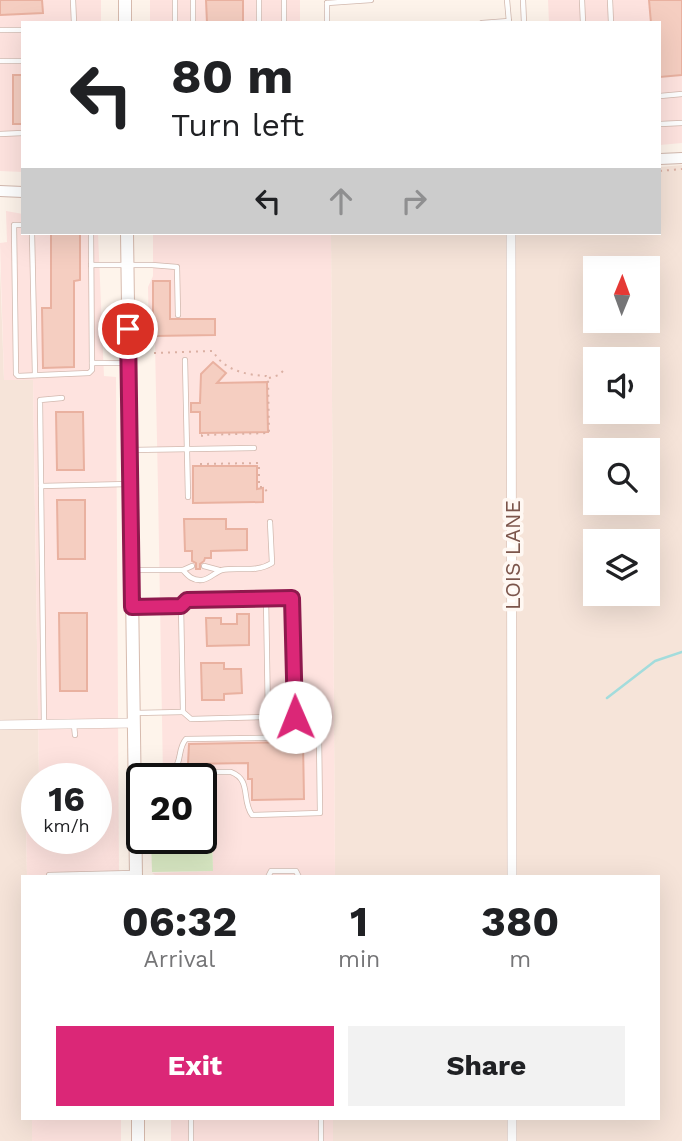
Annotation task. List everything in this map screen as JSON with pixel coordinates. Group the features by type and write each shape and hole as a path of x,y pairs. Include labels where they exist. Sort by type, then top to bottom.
{"main road":[{"path":"125,0 125,21"},
{"path":"127,235 134,763"},
{"path":"136,854 136,875"},
{"path":"138,1120 138,1141"}],"street":[{"path":"661,159 682,158"},
{"path":"0,191 21,192"},
{"name":"LOIS LANE","path":"511,235 512,875"},
{"path":"0,725 75,724 134,718"},
{"path":"512,1120 512,1141"}],"lane":[{"path":"73,0 74,21"},
{"path":"175,0 175,21"},
{"path":"193,0 193,21"},
{"path":"259,0 259,21"},
{"path":"284,0 284,21"},
{"path":"327,21 327,1 371,0"},
{"path":"507,0 509,21"},
{"path":"523,0 524,21"},
{"path":"582,0 583,21"},
{"path":"610,0 611,21"},
{"path":"0,30 21,30"},
{"path":"0,61 21,61"},
{"path":"661,96 682,94"},
{"path":"661,124 682,122"},
{"path":"0,134 21,133"},
{"path":"21,225 14,225 18,376 89,373 92,370 91,235"},
{"path":"32,235 35,375"},
{"path":"91,265 177,267 178,315"},
{"path":"185,360 188,497"},
{"path":"92,363 129,363"},
{"path":"44,724 40,400 62,398"},
{"path":"130,450 254,448"},
{"path":"41,486 131,484"},
{"path":"204,566 219,570 263,569 272,563 270,522"},
{"path":"132,570 183,570 192,566"},
{"path":"183,570 192,578 201,580 210,578 219,570"},
{"path":"132,607 181,606 187,600 292,598 295,717 191,719 183,712 181,606"},
{"path":"266,599 268,717"},
{"path":"134,718 183,712"},
{"path":"75,724 75,735"},
{"path":"319,737 320,813 252,815 248,809 245,784 235,773 172,773 179,763 182,743 188,738 319,737"},
{"path":"269,875 271,871 296,871 298,875"},
{"path":"49,875 136,875"},
{"path":"191,1120 191,1141"},
{"path":"321,1120 321,1141"}],"path":[{"path":"661,171 682,169"},
{"path":"154,353 213,351 216,358 240,373 268,378 283,371"},
{"path":"202,444 202,435 269,433 268,378"},
{"path":"200,464 259,463 259,487 264,487 267,492"}],"shaded area":[{"path":"0,0 101,0 101,21 21,21 21,172 0,171"},
{"path":"150,0 300,0 300,21 150,21"},
{"path":"548,0 682,0 682,143 661,145 661,21 549,21"},
{"path":"682,165 682,1141 333,1141 333,1120 660,1120 660,875 335,875 331,235 661,235 661,167"},
{"path":"6,211 21,214 21,235 98,235 104,376 116,377 119,875 27,875 27,854 112,854 112,763 39,763 33,380 4,380 0,243 7,242"},
{"path":"153,235 331,235 335,875 152,873 213,871 213,854 217,854 217,763 163,763 155,344 149,334 148,287 153,276"},
{"path":"0,266 4,380 33,380 39,763 21,763 21,854 27,854 27,875 21,875 21,1120 32,1120 32,1141 0,1141"},
{"path":"32,1120 121,1120 121,1141 32,1141"},
{"path":"171,1120 333,1120 333,1141 171,1141"}],"green space":[{"path":"151,854 213,854 213,871 152,872"}],"building":[{"path":"0,0 42,0 43,13 0,15"},
{"path":"206,0 243,0 243,21 207,21"},
{"path":"649,0 682,0 682,75 661,77 661,21 651,21"},
{"path":"13,75 21,75 21,124 13,124"},
{"path":"51,235 80,235 80,280 74,281 74,367 43,368 42,308 51,308"},
{"path":"153,281 170,281 170,319 215,319 215,335 153,336"},
{"path":"213,362 226,373 217,383 267,382 268,432 200,433 200,412 191,412 191,403 200,403 201,374"},
{"path":"56,412 83,412 84,470 57,470"},
{"path":"193,466 257,466 257,489 263,488 263,502 193,503"},
{"path":"57,500 85,500 85,559 58,559"},
{"path":"184,519 226,519 226,529 247,529 247,550 211,551 211,558 205,558 200,569 196,569 196,563 192,561 192,551 185,551"},
{"path":"59,613 87,613 87,691 60,691"},
{"path":"237,614 249,614 249,645 207,646 206,618 221,618 221,624 237,624"},
{"path":"201,663 224,663 224,669 241,669 242,693 224,694 224,700 202,700"},
{"path":"303,742 304,799 252,800 252,779 248,779 248,763 188,763 189,744"}],"waterway":[{"path":"607,698 655,661 682,652"}],"route":[{"path":"128,329 132,607 181,606 187,600 292,598 295,717"}]}
